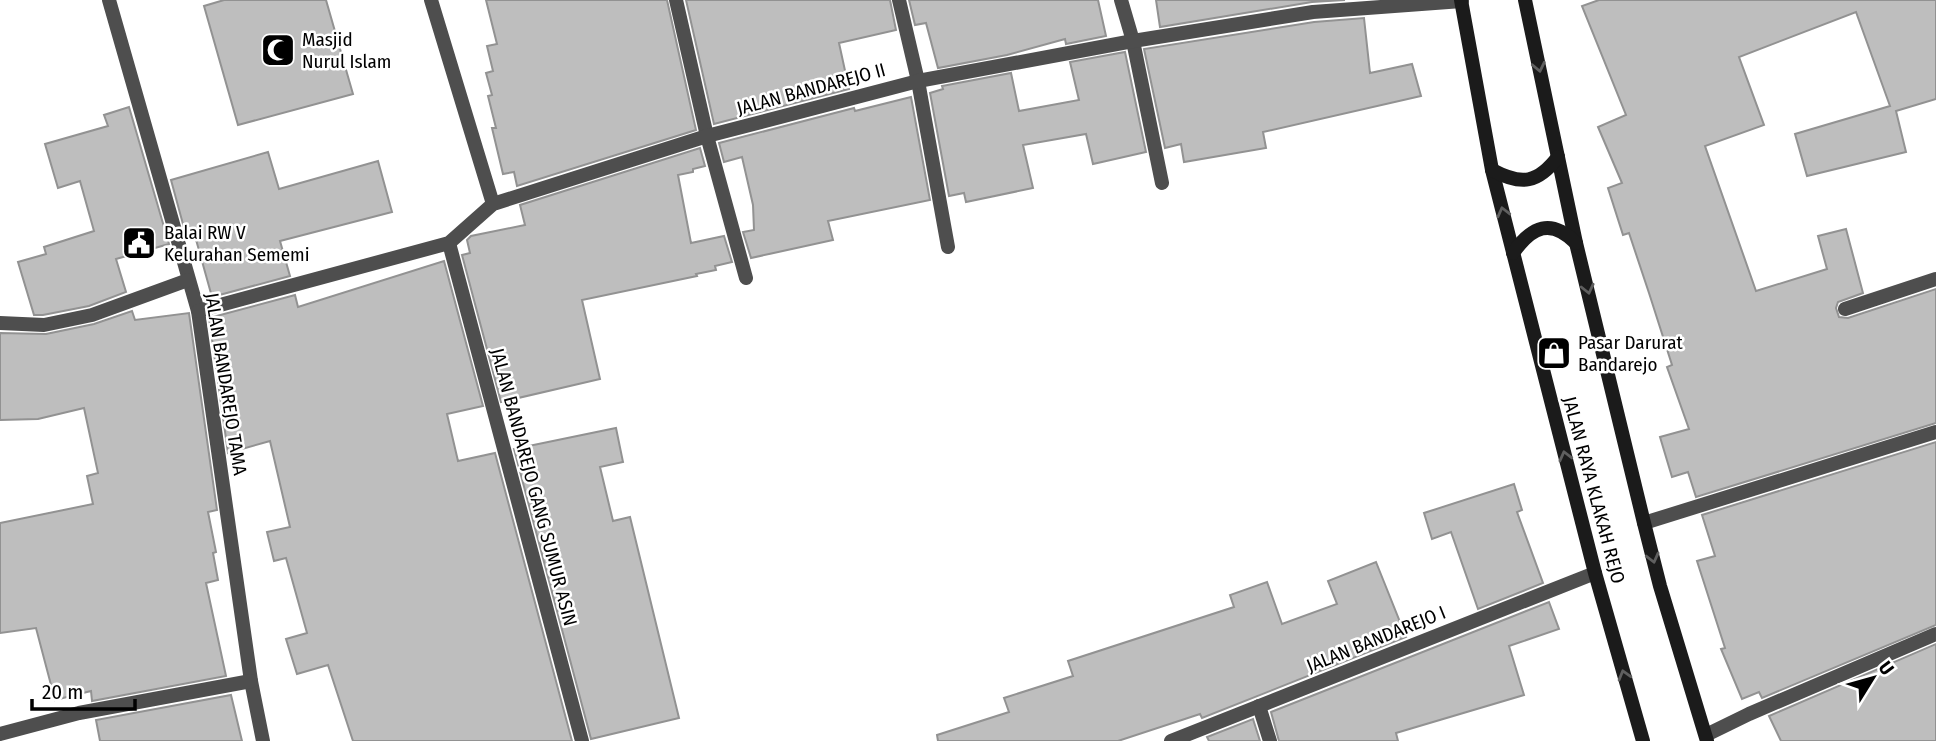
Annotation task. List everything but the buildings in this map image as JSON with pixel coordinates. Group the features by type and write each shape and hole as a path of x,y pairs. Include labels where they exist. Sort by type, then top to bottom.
{"main road":[{"name":"JALAN RAYA KLAKAH REJO","path":"1525,0 1576,243 1644,523 1660,586 1707,738"},
{"name":"JALAN RAYA KLAKAH REJO","path":"1462,1 1492,170 1595,573 1643,741"},
{"path":"1492,170 1509,179 1529,180 1546,172 1558,157"},
{"path":"1513,253 1524,237 1537,229 1552,228 1566,233 1576,243"}],"street":[{"name":"JALAN BANDAREJO TAMA","path":"109,0 198,311 251,681 263,741"},
{"path":"431,0 493,204"},
{"path":"676,0 707,136 746,278"},
{"path":"899,0 918,81 948,247"},
{"path":"1121,0 1133,41 1162,183"},
{"name":"JALAN BANDAREJO II","path":"198,311 449,243 493,204 707,136 918,81 1133,41 1313,12 1462,1"},
{"name":"JALAN BANDAREJO GANG SUMUR ASIN","path":"449,243 582,741"},
{"path":"0,323 44,325 92,315 188,279"},
{"path":"1845,309 1936,279"},
{"path":"1644,523 1936,432"},
{"name":"JALAN BANDAREJO I","path":"1171,741 1595,573"},
{"path":"1707,738 1749,714 1936,634"},
{"path":"0,734 79,713 251,681"},
{"path":"1259,706 1270,741"}],"place":[{"name":"Masjid Nurul Islam","path":"278,50"},
{"name":"Balai RW V Kelurahan Sememi","path":"139,243"},
{"name":"Pasar Darurat Bandarejo","path":"1554,353"}]}
